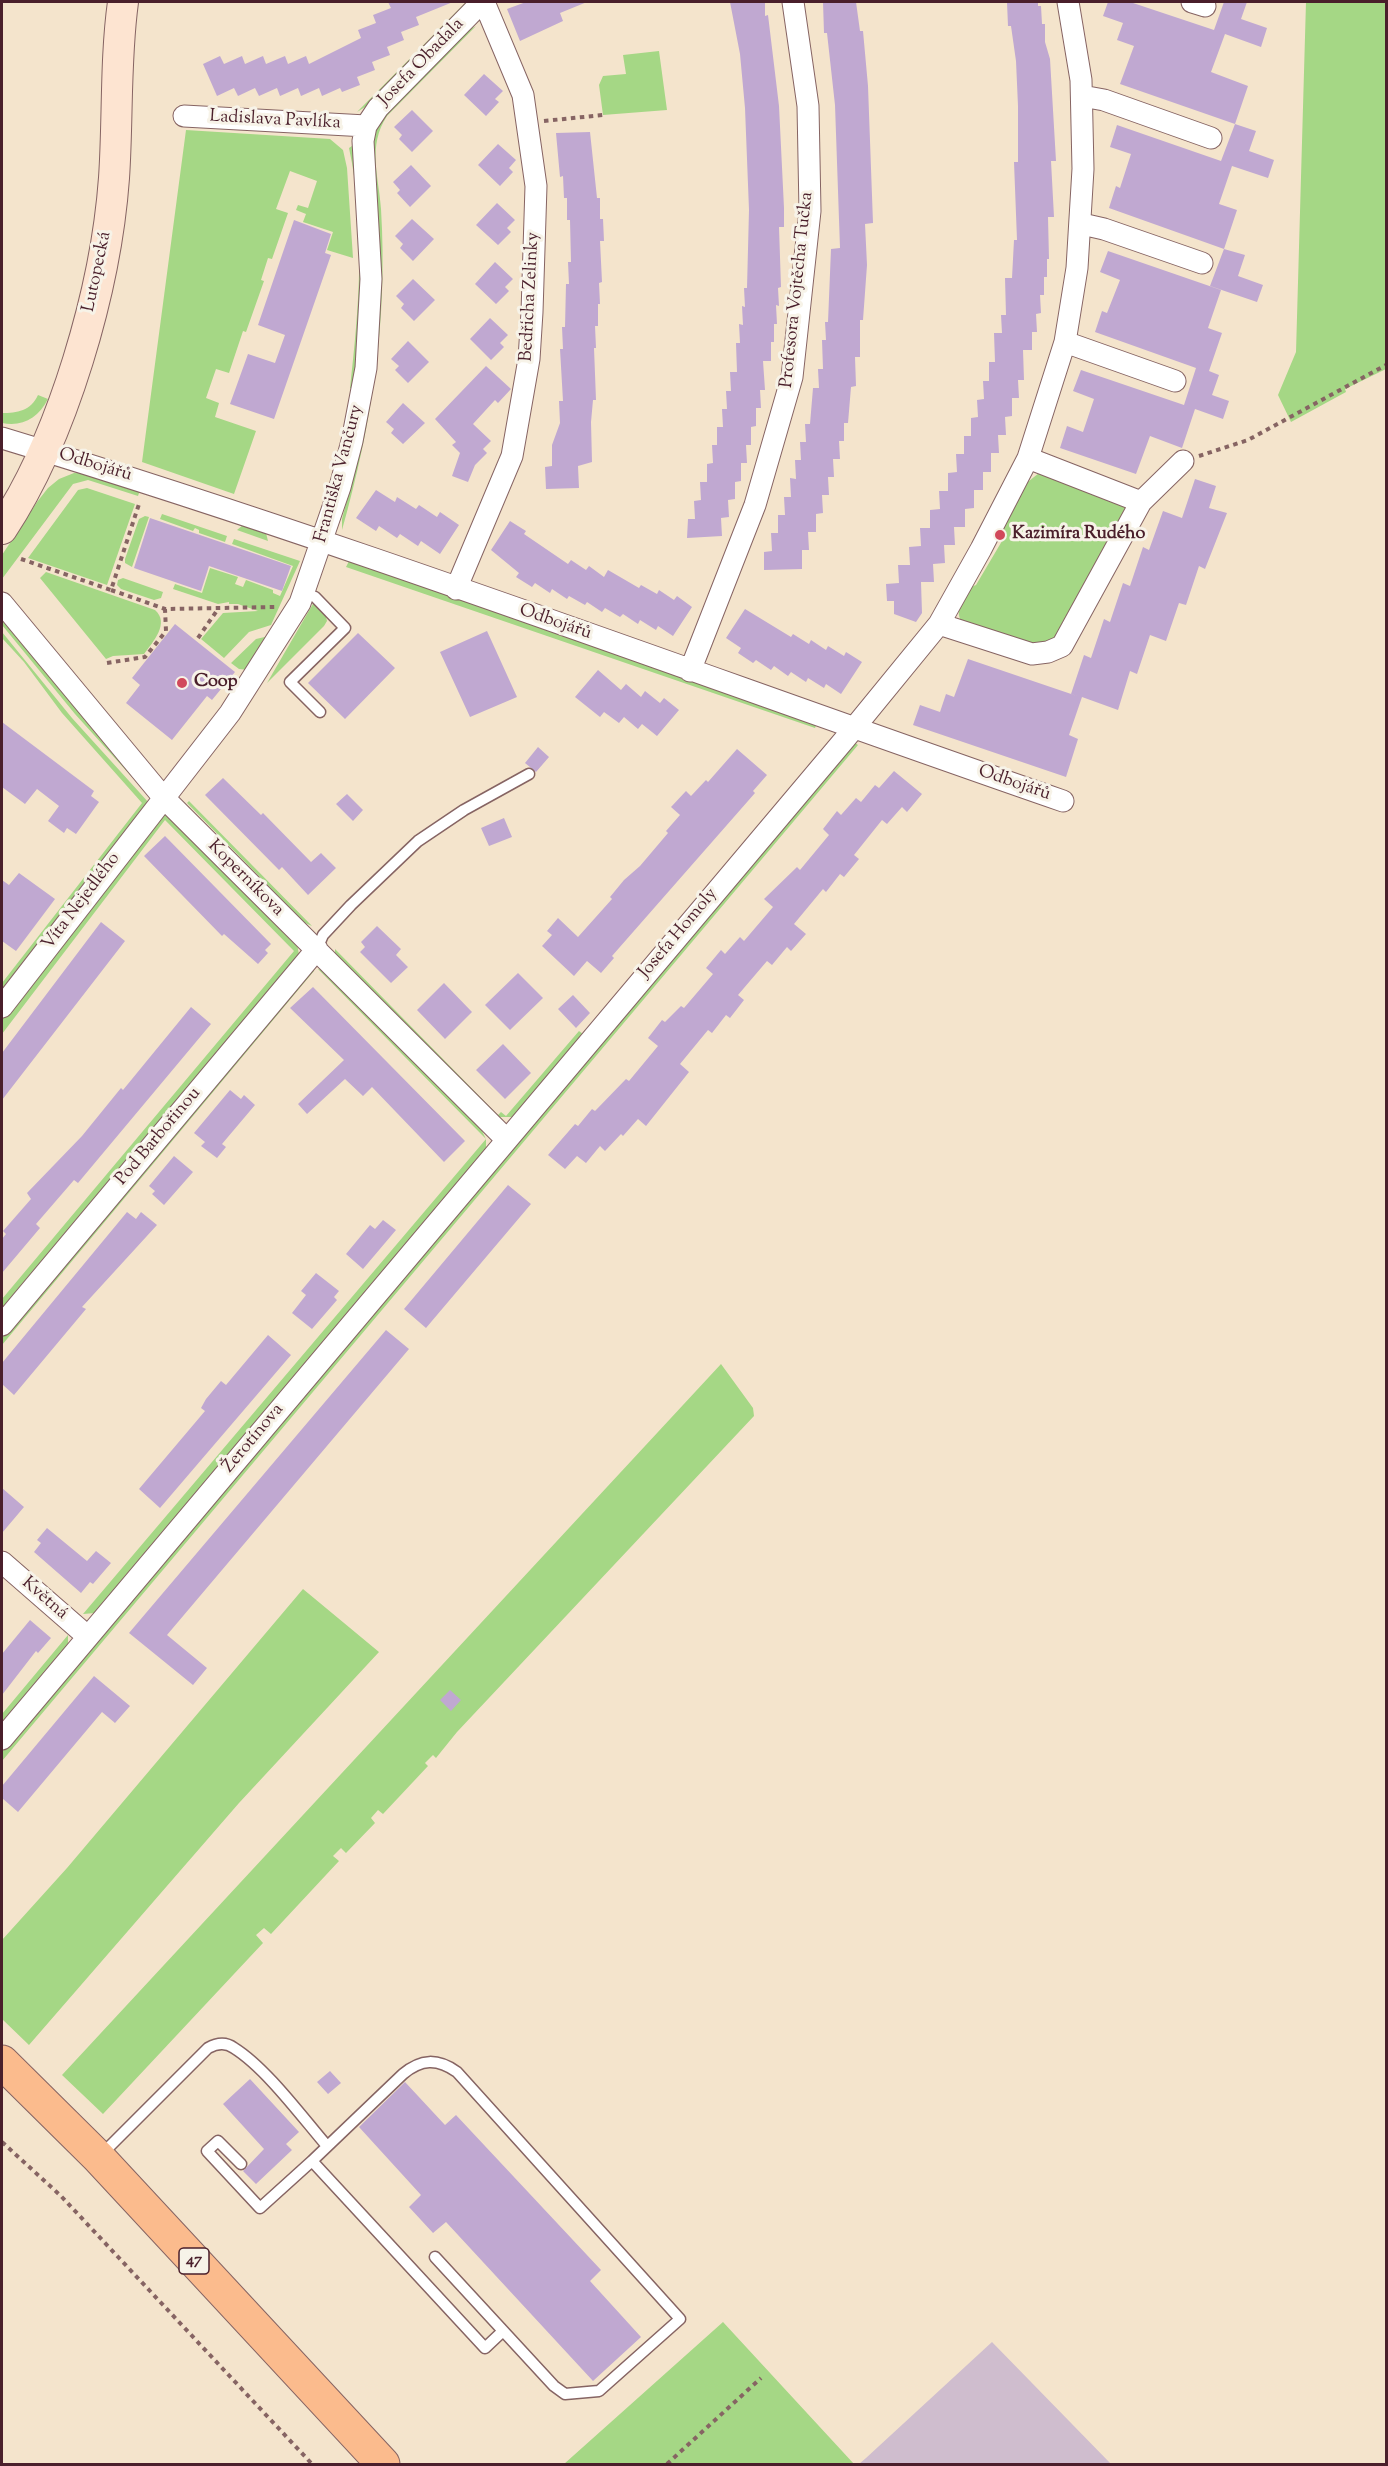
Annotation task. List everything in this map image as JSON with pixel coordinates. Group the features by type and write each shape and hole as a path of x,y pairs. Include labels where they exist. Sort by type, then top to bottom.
{"main road":[{"name":"Lutopecká","path":"3,527 23,496 46,451 90,312 108,235 114,179 119,36 123,2"},
{"name":"47","path":"2,2062 98,2157 383,2464"}],"street":[{"name":"Bedřicha Zelinky","path":"456,588 512,456 529,359 536,186 523,95 483,2"},
{"name":"Josefa Obadala","path":"366,126 378,108 483,2"},
{"name":"Profesora Vojtěcha Tučka","path":"690,670 755,505 792,377 810,211 808,106 793,2"},
{"path":"852,729 939,624 1028,458 1065,342 1082,224 1082,96 1068,2"},
{"path":"1082,96 1104,100 1211,138"},
{"name":"Ladislava Pavlíka","path":"184,116 366,126"},
{"name":"Františka Vančury","path":"163,797 230,713 296,601 323,541 352,441 366,368 371,279 363,158 366,126"},
{"path":"1082,224 1104,229 1202,263"},
{"path":"1065,342 1175,381"},
{"name":"Odbojářů","path":"2,438 323,541 852,729 1063,801"},
{"path":"1028,458 1141,502"},
{"path":"939,624 1032,654 1048,652 1062,646 1141,502 1183,461"},
{"name":"Koperníkova","path":"2,603 163,797 506,1139"},
{"name":"Josefa Homoly","path":"506,1139 852,729"},
{"name":"Víta Nejedlého","path":"2,1007 163,797"},
{"name":"Pod Barbořinou","path":"2,1325 316,950"},
{"name":"Žerotínova","path":"2,1739 506,1139"},
{"name":"Květná","path":"2,1563 87,1636"}],"lane":[{"path":"296,601 315,597 345,628 290,682 320,712"},
{"path":"316,950 323,935 351,905 418,841 464,810 528,774"},
{"path":"98,2157 208,2048 222,2043 234,2048 256,2067 327,2146"},
{"path":"241,2164 218,2140 207,2151 260,2208 411,2067 427,2061 444,2064 457,2072 680,2319 599,2391 581,2395 565,2394 554,2386 435,2257"},
{"path":"312,2161 485,2348 503,2331"}],"path":[{"path":"527,123 603,115"},
{"path":"1183,461 1248,440 1386,365"},
{"path":"111,590 140,501"},
{"path":"21,559 165,609 218,608 296,601"},
{"path":"198,638 218,608"},
{"path":"107,663 145,657 166,631 165,609"},
{"path":"2,2142 61,2196 312,2464"},
{"path":"667,2464 761,2378"}],"shaded area":[{"path":"992,2342 1111,2464 859,2464 866,2458"}],"green space":[{"path":"466,2 471,2 370,104 357,112"},
{"path":"1306,2 1386,2 1386,369 1345,389 1346,392 1291,422 1278,395 1296,352"},
{"path":"476,26 387,116 377,139 376,162 383,250 380,331 362,451 342,530 342,519 364,435 379,336 380,249 372,139 384,114 466,32"},
{"path":"659,51 667,110 603,115 599,85 603,76 626,74 623,55"},
{"path":"186,130 330,139 343,150 347,168 353,258 327,250 333,232 303,222 306,214 296,210 298,205 308,208 317,181 290,171 276,209 288,213 272,259 268,258 261,280 264,281 246,332 243,331 229,373 216,369 206,398 219,403 215,417 256,431 234,494 142,462"},
{"path":"352,146 355,156 358,205 349,148"},
{"path":"358,213 363,299 354,389 350,388 358,298"},
{"path":"38,395 48,399 35,416 17,424 2,423 2,413 27,408 32,405"},
{"path":"74,473 95,474 140,490 138,496 88,480 73,484 2,579 2,555 37,502 59,479"},
{"path":"1039,473 1129,508 1063,636 1036,648 963,624 959,609 962,600 971,587 976,585 1005,536 1001,533 1024,485"},
{"path":"87,488 135,504 107,585 28,558 78,490"},
{"path":"162,514 227,536 225,542 199,533 199,530 195,528 193,531 160,519"},
{"path":"149,517 132,567 125,563 125,559 139,519"},
{"path":"243,525 266,533 268,541 237,530"},
{"path":"234,539 300,561 271,625 249,632 224,658 201,639 223,613 258,611 238,604 229,604 229,602 218,604 173,589 175,584 202,593 210,568 238,577 235,584 243,587 246,580 273,590 273,593 280,596 293,566 232,544"},
{"path":"349,561 817,723 815,728 346,567"},
{"path":"46,572 155,610 161,621 160,626 144,654 113,656 106,659 40,578"},
{"path":"123,578 163,592 161,598 154,600 121,589 117,585 118,580"},
{"path":"314,602 325,613 327,621 267,683"},
{"path":"2,616 150,797 75,714 2,625"},
{"path":"2,632 72,718 149,803 2,1000 2,983 142,803 62,713 24,662 2,638"},
{"path":"269,636 249,670 239,669 231,663 256,639"},
{"path":"854,742 858,745 2,1761 2,1751"},
{"path":"189,801 312,926 305,923 187,803"},
{"path":"166,814 297,943 299,955 2,1316 2,1299 294,951 165,820 2,1034 2,1017 159,815"},
{"path":"335,949 498,1115 501,1112 506,1116 579,1031 583,1034 512,1117 497,1117 335,955"},
{"path":"312,969 314,971 2,1345 2,1332"},
{"path":"318,969 325,970 480,1127 486,1139"},
{"path":"486,1139 486,1149 95,1613 83,1614"},
{"path":"721,1364 753,1408 754,1416 457,1732 436,1758 433,1755 425,1763 428,1766 383,1814 378,1810 371,1818 375,1823 346,1853 341,1848 333,1856 339,1861 271,1934 264,1928 256,1935 263,1943 103,2114 62,2075"},
{"path":"303,1589 379,1652 239,1803 29,2045 2,2019 2,1940 67,1868"},
{"path":"68,1635 68,1646 2,1727 2,1714"},
{"path":"723,2322 854,2464 564,2464"}],"building":[{"path":"388,2 453,2 416,17 419,25 401,32 404,40 387,47 390,55 372,62 375,70 357,77 360,85 342,92 340,88 322,96 319,88 301,96 298,88 280,96 277,88 259,96 255,88 238,96 234,88 217,96 203,64 220,56 224,64 242,56 245,64 263,56 266,64 285,56 288,64 306,56 309,64 361,38 358,30 376,23 373,15 391,8"},
{"path":"526,2 587,2 560,13 563,21 520,41 507,9"},
{"path":"730,2 765,2 765,16 768,15 779,106 784,208 784,227 779,227 781,287 778,288 779,306 776,305 777,324 774,324 774,342 771,342 771,361 763,361 765,390 760,390 761,408 756,408 756,426 751,427 751,445 746,445 747,463 741,463 741,481 735,482 735,499 728,500 729,517 721,518 722,536 687,538 688,519 695,519 694,501 701,500 700,482 707,482 707,464 713,463 712,445 717,445 717,427 723,427 722,409 727,409 726,391 731,391 730,372 737,372 736,343 740,343 739,324 743,325 742,306 745,307 744,288 747,288 749,210 745,108 740,54"},
{"path":"823,2 856,2 860,31 863,31 868,86 873,223 865,224 867,265 863,320 860,320 860,357 855,357 856,386 851,387 848,423 844,423 844,441 839,441 840,459 833,459 834,477 828,477 829,495 822,495 823,513 816,514 816,532 808,532 809,550 802,550 802,569 764,570 764,552 772,551 771,533 778,533 778,515 785,515 784,497 791,497 790,478 796,479 795,460 801,460 800,442 806,442 805,424 810,424 813,388 819,388 818,369 823,369 822,340 826,340 825,322 828,322 831,249 840,248 835,105 827,33 824,33"},
{"path":"1007,2 1038,2 1038,6 1041,6 1042,24 1045,24 1045,42 1050,59 1056,161 1051,161 1054,217 1048,217 1047,277 1044,277 1044,295 1040,295 1041,313 1036,314 1037,332 1032,332 1032,350 1023,350 1024,380 1018,380 1019,398 1012,398 1012,416 1005,417 1006,435 998,435 999,453 991,453 991,472 983,472 983,490 974,490 974,508 965,509 965,527 954,527 955,545 944,545 945,563 933,564 934,582 921,582 922,613 916,622 894,614 894,601 887,601 886,584 899,583 898,565 910,565 909,547 921,546 920,528 930,528 930,510 940,509 939,491 948,491 948,473 957,472 956,454 964,454 964,436 971,436 971,418 978,417 977,400 984,399 983,381 989,381 989,362 995,362 994,333 1002,333 1001,315 1006,315 1005,278 1012,278 1014,240 1017,240 1014,162 1018,162 1018,106 1016,61 1011,26 1008,26"},
{"path":"1108,2 1130,2 1214,30 1224,2 1247,2 1241,19 1267,28 1261,47 1225,34 1211,72 1248,86 1235,124 1120,84 1134,46 1117,40 1123,23 1103,16"},
{"path":"484,74 503,91 495,99 499,102 486,116 464,95"},
{"path":"412,110 433,131 412,152 399,139 402,135 394,127"},
{"path":"1235,124 1256,131 1249,151 1274,160 1268,178 1232,166 1219,204 1237,210 1224,249 1109,208 1116,186 1120,188 1131,154 1110,147 1117,125 1221,161"},
{"path":"590,132 597,198 600,198 600,219 603,219 604,241 600,241 602,282 599,283 598,326 595,326 596,400 593,400 591,422 592,462 578,466 579,488 546,489 545,467 552,466 552,445 560,423 559,401 563,401 560,349 563,349 562,327 565,327 566,284 569,284 568,262 571,262 570,220 567,220 567,198 564,198 563,176 560,177 556,133"},
{"path":"498,144 516,160 509,168 513,172 500,186 478,165"},
{"path":"411,165 431,186 410,207 397,193 400,190 393,182"},
{"path":"497,203 515,220 507,228 511,232 498,245 476,225"},
{"path":"412,219 434,239 413,261 400,248 403,244 395,236"},
{"path":"294,220 331,234 325,253 331,255 274,419 230,404 248,354 275,363 285,335 258,325"},
{"path":"1224,249 1245,255 1238,276 1263,285 1257,302 1210,286"},
{"path":"1108,251 1221,290 1208,328 1222,333 1209,371 1219,375 1212,395 1229,401 1223,419 1195,409 1182,448 1150,436 1136,474 1060,448 1067,426 1083,432 1094,399 1073,391 1081,370 1184,405 1196,368 1095,332 1102,311 1107,313 1120,280 1100,272"},
{"path":"495,262 513,279 505,287 509,291 496,304 475,284"},
{"path":"413,279 435,300 414,321 401,308 404,304 396,296"},
{"path":"490,318 508,335 500,343 504,347 491,360 470,339"},
{"path":"408,341 429,362 408,383 395,370 399,366 391,359"},
{"path":"486,366 511,389 498,403 495,400 473,424 491,441 483,449 487,453 475,465 468,482 452,476 460,453 452,445 456,442 435,419"},
{"path":"403,403 425,423 403,444 391,433 394,429 386,422"},
{"path":"1195,479 1216,486 1209,508 1227,513 1205,569 1199,566 1186,605 1179,603 1166,641 1150,635 1137,674 1130,671 1118,710 1082,697 1069,735 1078,739 1066,777 913,725 920,705 940,712 946,694 954,697 968,659 1071,694 1084,655 1091,658 1104,619 1110,622 1123,583 1130,586 1143,547 1149,550 1163,511 1182,518"},
{"path":"376,490 395,502 397,497 416,509 419,505 437,517 440,512 459,525 440,554 421,541 418,546 400,534 397,538 379,526 376,531 356,518"},
{"path":"150,518 291,566 282,591 209,566 201,591 134,568"},
{"path":"510,521 526,531 524,534 568,564 571,560 586,570 589,566 604,577 608,570 639,588 641,585 657,594 659,590 674,600 677,596 692,607 673,636 658,626 656,630 640,620 638,624 623,614 620,617 605,608 602,612 587,602 585,605 569,596 567,599 552,589 550,593 535,583 532,587 516,577 519,573 491,550"},
{"path":"745,609 791,637 793,634 809,644 811,640 826,650 828,646 844,656 846,652 862,662 841,694 826,684 824,688 808,678 806,682 791,672 788,676 774,666 771,670 756,660 753,663 738,653 741,648 726,638"},
{"name":"Coop","path":"175,624 235,672 212,700 207,696 172,740 126,703 140,685 132,678"},
{"path":"487,631 517,697 470,717 440,652"},
{"path":"358,633 395,668 345,719 308,683"},
{"path":"598,670 621,690 626,684 641,697 645,691 660,703 664,698 679,710 657,736 642,724 638,729 624,717 619,723 604,712 600,717 575,697"},
{"path":"2,722 94,791 91,796 99,802 76,834 67,828 64,833 48,821 59,806 37,789 25,804 2,787"},
{"path":"538,747 549,757 536,772 525,763"},
{"path":"737,749 767,775 753,791 755,793 612,956 614,958 601,973 587,961 574,976 542,946 552,935 547,931 558,918 578,937 612,899 610,897 624,880 640,866 668,833 666,831 680,815 671,807 686,791 691,796 706,780 708,782"},
{"path":"894,771 922,794 907,812 902,807 887,824 882,820 854,855 859,859 844,877 840,874 826,892 823,889 794,924 806,934 791,951 787,947 772,965 767,961 738,995 744,1000 730,1018 726,1015 712,1033 708,1030 680,1064 689,1072 646,1126 638,1119 605,1151 600,1146 586,1163 577,1156 565,1169 548,1155 575,1124 578,1126 592,1109 595,1111 626,1079 629,1081 658,1046 648,1038 662,1020 665,1022 681,1006 684,1008 713,974 706,968 721,950 725,954 740,937 744,941 773,907 764,899 797,867 800,870 829,835 823,829 837,811 841,815 856,798 861,802 875,785 879,788"},
{"path":"223,778 261,815 263,813 311,862 321,853 336,868 308,895 282,867 279,870 205,795"},
{"path":"347,794 363,810 353,821 336,804"},
{"path":"504,818 512,837 489,846 481,828"},
{"path":"165,836 271,944 265,950 268,953 258,964 224,934 222,936 144,856"},
{"path":"19,873 55,899 16,951 2,941 2,880 9,885"},
{"path":"101,922 125,941 2,1100 2,1053"},
{"path":"377,926 401,949 396,955 408,967 391,983 360,952 365,947 361,942"},
{"path":"518,973 543,998 510,1030 485,1005"},
{"path":"444,983 472,1012 445,1039 417,1010"},
{"path":"313,987 465,1141 444,1162 372,1087 363,1096 345,1079 307,1114 298,1104 344,1060 290,1008"},
{"path":"573,995 590,1013 576,1028 558,1009"},
{"path":"191,1007 211,1024 78,1183 74,1180 36,1224 40,1228 2,1273 2,1239 6,1234 3,1231 31,1199 27,1193 82,1136 121,1088 123,1090"},
{"path":"503,1044 531,1073 505,1099 476,1070"},
{"path":"230,1090 241,1099 244,1095 255,1105 222,1144 226,1147 217,1158 201,1146 205,1142 194,1133"},
{"path":"174,1156 193,1172 164,1205 152,1194 155,1191 149,1186"},
{"path":"508,1185 531,1204 426,1328 404,1309"},
{"path":"127,1212 136,1219 141,1212 157,1225 82,1307 86,1309 14,1395 2,1384 2,1363"},
{"path":"383,1220 396,1230 363,1269 346,1254 370,1225 375,1229"},
{"path":"316,1273 339,1291 334,1297 337,1300 312,1329 292,1313 306,1295 301,1291"},
{"path":"386,1330 409,1349 167,1635 207,1668 193,1685 129,1633"},
{"path":"268,1335 291,1355 160,1508 139,1489 205,1411 201,1408 221,1381 226,1385"},
{"path":"2,1488 24,1507 2,1533"},
{"path":"47,1528 87,1561 96,1551 111,1563 93,1584 90,1582 81,1593 34,1552 41,1543 37,1540"},
{"path":"30,1620 51,1638 38,1653 36,1651 2,1695 2,1654"},
{"path":"94,1676 130,1706 115,1723 102,1712 18,1812 2,1798 2,1786"},
{"path":"450,1690 461,1700 451,1711 440,1700"},
{"path":"330,2071 341,2083 328,2094 317,2082"},
{"path":"250,2079 299,2132 286,2144 292,2150 256,2184 243,2171 264,2149 223,2104"},
{"path":"405,2082 445,2125 456,2115 601,2270 590,2281 641,2337 593,2381 446,2222 433,2233 409,2207 421,2195 359,2127"}],"place":[{"name":"Kazimíra Rudého","path":"1000,535"},
{"name":"Coop","path":"182,683"}]}
